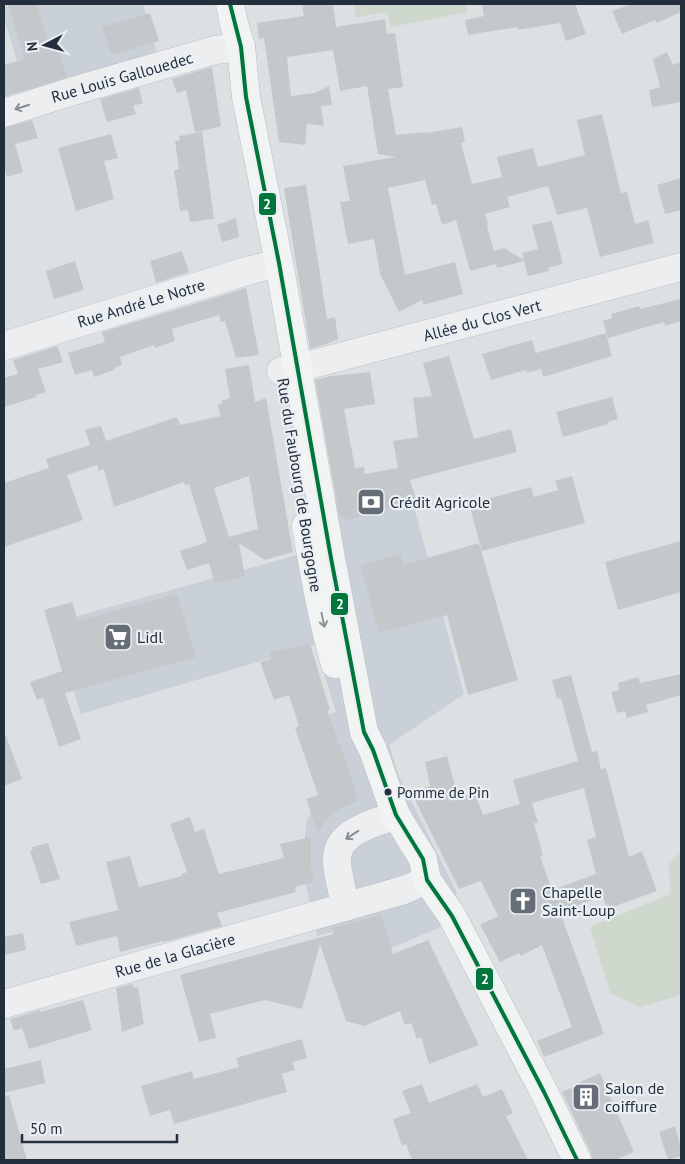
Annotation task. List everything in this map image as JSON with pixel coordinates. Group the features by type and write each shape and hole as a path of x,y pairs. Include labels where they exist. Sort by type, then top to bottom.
{"main road":[{"name":"Rue du Faubourg de Bourgogne","path":"234,31 246,97 271,265 290,370 329,549 364,732 373,750 392,817 423,859 423,882 488,1001 566,1160"},
{"name":"Rue du Faubourg de Bourgogne","path":"423,882 452,916 544,1092 577,1160"},
{"name":"Rue du Faubourg de Bourgogne","path":"460,951 558,1160"}],"street":[{"name":"Rue Louis Gallouedec","path":"4,113 215,50 234,31"},
{"name":"Rue André Le Notre","path":"4,346 271,265"},
{"name":"Allée du Clos Vert","path":"290,370 681,267"},
{"path":"346,907 336,859 338,849 348,836 392,817"},
{"name":"Rue de la Glacière","path":"4,1004 346,907 423,882"}],"shaded area":[{"path":"4,4 143,4 157,54 27,94 4,18"},
{"path":"354,4 465,4 468,12 391,27 387,12 356,17"},
{"path":"408,484 464,694 389,745 399,776 457,893 439,928 384,951 374,921 317,936 302,867 306,824 314,803 337,783 321,717 336,712 315,645 81,714 52,623 297,555 330,504"},
{"path":"681,852 681,995 640,1007 610,993 590,927 670,894 669,864"}],"building":[{"path":"8,4 37,4 51,52 58,50 67,77 4,97 4,65 25,59"},
{"path":"302,4 333,4 336,27 385,19 387,34 395,33 403,87 388,89 396,135 427,133 462,127 465,142 461,143 472,184 502,177 497,157 533,148 538,167 585,155 577,120 602,114 621,193 627,192 635,224 648,220 654,243 600,257 587,208 557,215 548,186 507,197 510,207 485,214 487,226 494,251 504,248 524,260 522,253 538,249 532,225 552,221 563,264 548,268 549,271 528,276 524,261 497,268 496,264 470,271 456,220 442,225 436,204 432,205 425,180 388,188 405,275 455,262 463,294 423,305 422,300 399,312 380,274 374,239 348,244 340,202 350,201 343,166 396,157 378,154 367,86 340,91 333,50 287,57 291,96 315,93 329,86 332,105 321,106 324,126 307,124 305,145 279,142 264,38 259,39 257,23 304,16"},
{"path":"482,4 575,4 586,34 566,41 560,23 518,30 517,27 468,35 465,20 484,16"},
{"path":"631,4 681,4 681,12 657,23 655,20 622,34 612,11"},
{"path":"150,13 159,41 111,55 102,27"},
{"path":"667,52 673,65 681,62 681,102 652,107 649,90 660,87 653,59"},
{"path":"212,67 221,126 195,133 186,90 177,93 172,79"},
{"path":"139,88 143,103 133,106 136,114 107,122 100,99"},
{"path":"32,120 38,138 15,144 23,172 7,177 4,167 4,128"},
{"path":"202,132 214,219 190,222 188,210 180,211 174,170 179,169 175,141 180,140 179,136"},
{"path":"111,134 118,158 104,161 114,199 76,211 58,148"},
{"path":"681,178 681,210 665,214 657,185"},
{"path":"306,185 327,319 335,317 338,339 310,349 284,188"},
{"path":"236,218 239,237 222,242 217,225"},
{"path":"182,251 189,272 156,283 150,261"},
{"path":"75,261 84,290 54,299 46,271"},
{"path":"246,288 259,355 236,358 225,321 221,322 219,315 172,329 175,341 155,348 154,345 120,357 122,365 114,368 114,370 94,377 92,370 75,375 68,353 105,342 102,332"},
{"path":"681,299 681,321 665,326 664,322 608,338 603,321 612,318 611,314 639,306 640,309"},
{"path":"606,333 612,356 543,377 541,369 527,373 526,370 491,380 482,354 532,340 536,353"},
{"path":"57,346 63,362 38,369 46,392 36,395 37,397 4,407 4,378 18,374 13,360"},
{"path":"449,356 474,439 511,429 517,452 410,480 416,500 349,520 339,515 315,380 331,376 370,372 375,404 344,409 355,468 364,467 365,474 398,468 393,441 418,437 413,398 432,396 423,363"},
{"path":"249,365 255,402 266,398 293,552 265,560 239,543 245,576 215,584 209,563 187,570 180,551 207,542 189,484 185,485 184,482 114,507 104,469 99,471 97,465 67,475 83,520 4,547 4,483 49,468 46,459 90,445 85,430 101,426 106,441 177,417 180,425 221,416 217,405 222,403 221,401 230,398 225,369","holes":["249,476 258,529 229,537 214,488"]},
{"path":"612,397 618,419 608,422 608,424 563,437 556,412"},
{"path":"572,476 585,523 482,551 469,504 531,487 534,497 558,490 555,481"},
{"path":"681,541 681,592 618,610 605,562"},
{"path":"479,543 518,680 468,695 447,615 379,633 360,565 401,554 403,565"},
{"name":"Lidl","path":"177,594 196,657 65,693 81,739 59,747 43,698 37,700 30,682 62,671 44,610 72,602 78,621"},
{"path":"310,644 330,710 327,711 348,767 358,801 339,809 325,821 318,833 306,799 318,795 295,728 299,726 289,695 274,700 260,662 271,659 270,652"},
{"path":"681,674 681,695 646,705 648,712 627,718 625,711 617,713 611,692 619,690 618,683 638,677 640,683"},
{"path":"571,675 592,752 597,751 601,769 606,768 629,857 642,851 657,891 607,909 603,896 560,912 604,1034 544,1057 537,1041 572,1027 542,945 521,956 519,953 500,962 480,925 498,916 481,881 459,889 411,792 430,786 425,762 447,756 458,797 475,793 483,815 520,804 513,780 578,761 561,698 557,699 552,680","holes":["584,788 596,837 587,840 596,874 552,890 540,856 543,855 534,823 538,823 532,803"]},
{"path":"4,736 6,736 22,779 4,786"},
{"path":"190,817 195,832 204,829 219,874 284,858 280,844 311,837 311,869 314,882 295,887 296,892 217,913 222,926 164,942 120,952 117,936 76,946 69,922 118,910 106,862 130,856 139,887 182,876 182,874 187,872 170,824"},
{"path":"48,843 60,879 41,884 30,851 33,850 32,847"},
{"path":"381,915 393,954 428,940 479,1045 429,1064 421,1037 417,1039 411,1023 405,1025 400,1011 364,1026 346,1021 320,944 302,1009 265,1000 210,1014 216,1038 199,1042 180,975 333,934 332,928"},
{"path":"23,933 26,950 4,955 4,937"},
{"path":"132,984 134,988 138,987 144,1024 122,1032 116,988"},
{"path":"83,1000 92,1030 29,1049 22,1028 14,1031 10,1019"},
{"path":"302,1039 307,1058 292,1062 295,1070 282,1074 287,1092 174,1124 170,1110 150,1116 141,1086 192,1071 194,1079 239,1067 236,1058"},
{"path":"41,1060 45,1083 4,1093 4,1069"},
{"path":"600,1073 634,1152 615,1160 593,1160 562,1092"},
{"path":"422,1084 429,1103 477,1084 483,1097 502,1089 513,1113 506,1116 528,1160 412,1160 406,1144 402,1146 393,1119 411,1113 402,1091"},
{"path":"9,1095 27,1160 4,1160 4,1096"},
{"path":"675,1126 681,1148 681,1156 668,1160 659,1132"}],"transit line":[{"name":"2","path":"230,4 241,47 246,97 279,263 364,732 373,750 396,815 423,859 427,880 452,916 544,1092 577,1160"}],"place":[{"name":"Crédit Agricole","path":"371,502"},
{"name":"Lidl","path":"118,637"},
{"name":"Pomme de Pin","path":"388,792"},
{"name":"Chapelle Saint-Loup","path":"523,901"},
{"name":"Salon de coiffure","path":"586,1097"}]}
